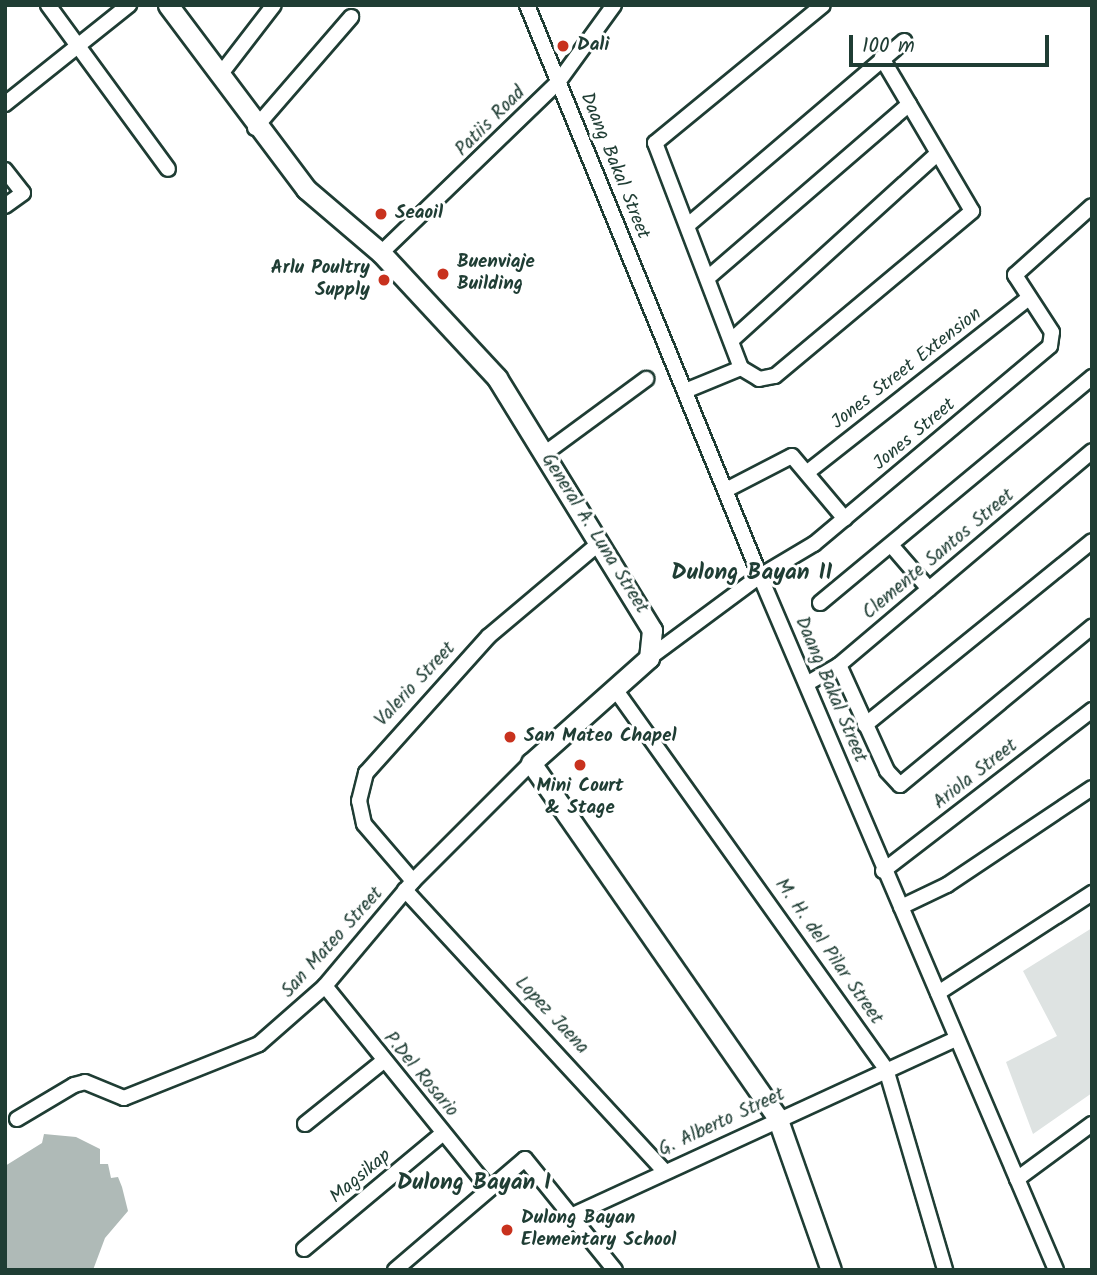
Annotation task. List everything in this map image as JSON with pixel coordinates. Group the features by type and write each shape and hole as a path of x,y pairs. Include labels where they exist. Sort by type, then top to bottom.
{"main road":[{"name":"General A. Luna Street","path":"168,5 256,128 306,188 381,253 497,378 597,545 652,630 649,658"},
{"path":"649,658 531,762 777,1117 831,1270"}],"street":[{"path":"48,5 168,169"},
{"path":"5,104 129,5"},
{"path":"220,75 274,5"},
{"name":"Daang Bakal Street","path":"527,5 760,576 808,683 883,871 901,906 1056,1270"},
{"name":"Patiis Road","path":"381,253 559,81 614,5"},
{"path":"823,5 657,137 655,147 710,276 734,338 741,368 759,379 775,376 972,211 882,58"},
{"path":"256,128 351,17"},
{"path":"688,225 904,41"},
{"path":"710,276 909,104"},
{"path":"734,338 937,154"},
{"path":"5,170 23,193 5,206"},
{"name":"Jones Street","path":"649,658 760,576 845,519 1054,341 1016,282 1018,270 1092,206"},
{"name":"Jones Street Extension","path":"809,471 1028,298"},
{"path":"685,391 741,368"},
{"path":"820,603 1092,377"},
{"path":"544,454 646,379"},
{"name":"Clemente Santos Street","path":"808,683 839,665 1092,451"},
{"path":"726,490 789,456 809,471 845,519"},
{"path":"865,725 1092,541"},
{"name":"Valerio Street","path":"409,885 364,824 359,801 366,773 489,636 597,545"},
{"path":"891,545 929,589"},
{"path":"839,665 865,725 900,785 1092,627"},
{"name":"M. H. del Pilar Street","path":"615,690 886,1069 945,1270"},
{"name":"Ariola Street","path":"883,871 1092,710"},
{"name":"San Mateo Street","path":"17,1119 74,1084 85,1082 124,1098 252,1049 325,986 409,885 531,762"},
{"path":"901,906 947,885 1092,788"},
{"name":"Lopez Jaena","path":"409,885 664,1171"},
{"path":"938,993 1092,893"},
{"name":"P.Del Rosario","path":"325,986 382,1062 488,1186"},
{"name":"G. Alberto Street","path":"571,1216 777,1117 956,1039"},
{"path":"306,1124 382,1062"},
{"path":"1017,1179 1092,1124"},
{"name":"Magsikap","path":"304,1249 443,1133"},
{"path":"395,1270 488,1186 526,1159 615,1270"}],"shaded area":[{"path":"1092,928 1092,1093 1033,1134 1006,1062 1057,1036 1023,971"},
{"path":"44,1134 76,1137 100,1149 100,1164 108,1164 111,1178 118,1177 122,1187 128,1211 105,1238 93,1270 5,1270 5,1166 42,1143"}],"place":[{"name":"Dali","path":"563,46"},
{"name":"Seaoil","path":"381,214"},
{"name":"Buenviaje Building","path":"443,274"},
{"name":"Arlu Poultry Supply","path":"384,280"},
{"name":"San Mateo Chapel","path":"510,737"},
{"name":"Mini Court & Stage","path":"580,765"},
{"name":"Dulong Bayan Elementary School","path":"507,1230"}],"district":[{"name":"Dulong Bayan II","path":"752,573"},
{"name":"Dulong Bayan I","path":"474,1183"}]}
